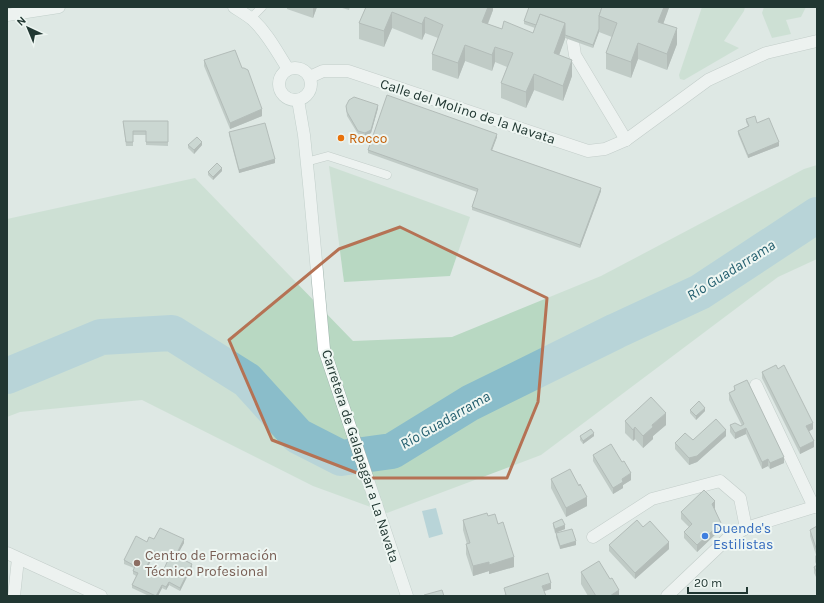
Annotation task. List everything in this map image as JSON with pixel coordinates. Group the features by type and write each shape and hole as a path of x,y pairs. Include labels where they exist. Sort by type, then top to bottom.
{"street":[{"path":"7,15 59,7"},
{"path":"234,7 251,18 271,40 288,70"},
{"name":"Calle del Molino de la Navata","path":"310,77 323,71 348,71 588,151 605,149 626,140 708,80 766,53 817,40"},
{"path":"573,42 575,55 626,140"},
{"path":"293,68 303,70 310,77 310,91 303,98 298,100 293,100 284,96 279,87 280,77 288,70 293,68"},
{"name":"Carretera de Galapagar a La Navata","path":"298,100 304,135 324,349 407,596"},
{"path":"667,596 727,539 746,528 816,506 756,385"},
{"path":"593,537 652,499 720,481 740,498 746,528"},
{"path":"7,553 101,596"},
{"path":"14,596 18,559"}],"lane":[{"path":"251,18 262,7"},
{"path":"306,162 328,156 387,175"}],"highlighted area":[{"path":"400,227 547,298 538,402 507,478 370,478 272,440 229,340 339,249"}],"green space":[{"path":"702,7 745,7 744,11 724,41 739,48 684,80 680,79 679,75"},
{"path":"764,7 806,7 801,17 786,20 791,34 772,38 762,13"},
{"path":"817,165 817,259 778,277 541,455 387,513 313,486 142,400 20,412 7,417 7,219 195,178 353,341 452,337 601,276 804,169"},
{"path":"329,166 470,217 450,276 344,282"}],"water":[{"path":"436,508 443,534 429,538 422,511"}],"building":[{"path":"366,7 488,7 482,22 502,29 504,21 533,33 540,14 565,23 554,53 572,60 563,86 534,74 526,92 501,83 513,53 495,47 492,55 465,45 458,63 432,54 443,25 425,17 422,24 392,12 384,31 359,23"},
{"path":"529,7 602,7 599,16 599,29 593,45 565,35 565,23 540,14 536,25 524,21"},
{"path":"602,7 664,7 658,22 677,28 667,54 638,43 631,62 606,53 617,23 599,16"},
{"path":"235,50 242,68 248,70 262,109 230,123 204,60"},
{"path":"387,95 497,134 491,150 601,188 580,245 472,207 478,189 368,150"},
{"path":"354,97 378,105 371,130 365,133 358,131 347,112 346,106 349,100"},
{"path":"755,116 757,123 769,118 779,142 748,155 738,131 749,126 746,119"},
{"path":"123,121 168,121 168,142 146,142 146,131 133,131 133,142 126,142"},
{"path":"265,123 275,159 239,170 229,132"},
{"path":"197,137 202,142 194,150 188,145"},
{"path":"217,163 222,168 213,177 208,172"},
{"path":"776,365 778,369 784,365 813,423 806,426 814,441 800,448 762,372"},
{"path":"747,380 784,457 770,463 768,459 762,462 746,428 735,433 730,425 735,423 741,426 744,424 729,393 735,390 734,386"},
{"path":"651,397 666,413 652,425 653,427 643,436 635,427 633,430 625,421"},
{"path":"699,401 705,408 696,416 690,410"},
{"path":"716,419 726,430 697,456 689,458 675,443 685,433 693,440"},
{"path":"591,429 594,433 583,441 580,436"},
{"path":"611,444 631,473 622,479 623,482 613,488 593,455"},
{"path":"570,469 587,497 566,508 551,479"},
{"path":"704,490 715,501 712,504 721,523 697,545 684,532 692,524 681,512"},
{"path":"487,513 488,516 495,514 498,524 503,522 514,557 489,565 489,562 473,566 466,544 470,543 463,520"},
{"path":"562,519 565,525 555,529 553,523"},
{"path":"637,520 643,527 650,521 669,542 635,573 609,545"},
{"path":"817,526 817,551 810,530"},
{"name":"Centro de Formación Técnico Profesional","path":"160,528 184,539 178,551 183,553 180,558 192,564 180,588 169,582 166,587 162,585 156,596 132,585 138,573 133,571 135,566 124,560 136,536 147,542 149,537 154,539","holes":["154,551 169,558 162,573 147,566"]},
{"path":"572,529 576,541 560,546 556,533"},
{"path":"599,561 619,590 610,596 596,596 581,572"},
{"path":"817,565 817,573 814,567"},
{"path":"548,573 551,583 542,586 546,596 502,596 506,595 504,588"},
{"path":"442,590 444,596 424,596 424,595"}],"waterway":[{"name":"Río Guadarrama","path":"7,376 101,337 172,333 247,380 298,436 341,458 392,451 470,403 616,331 700,292 817,215"}],"place":[{"name":"Rocco","path":"341,138"},
{"name":"Duende's Estilistas","path":"705,536"},
{"name":"Centro de Formación Técnico Profesional","path":"137,563"}]}
